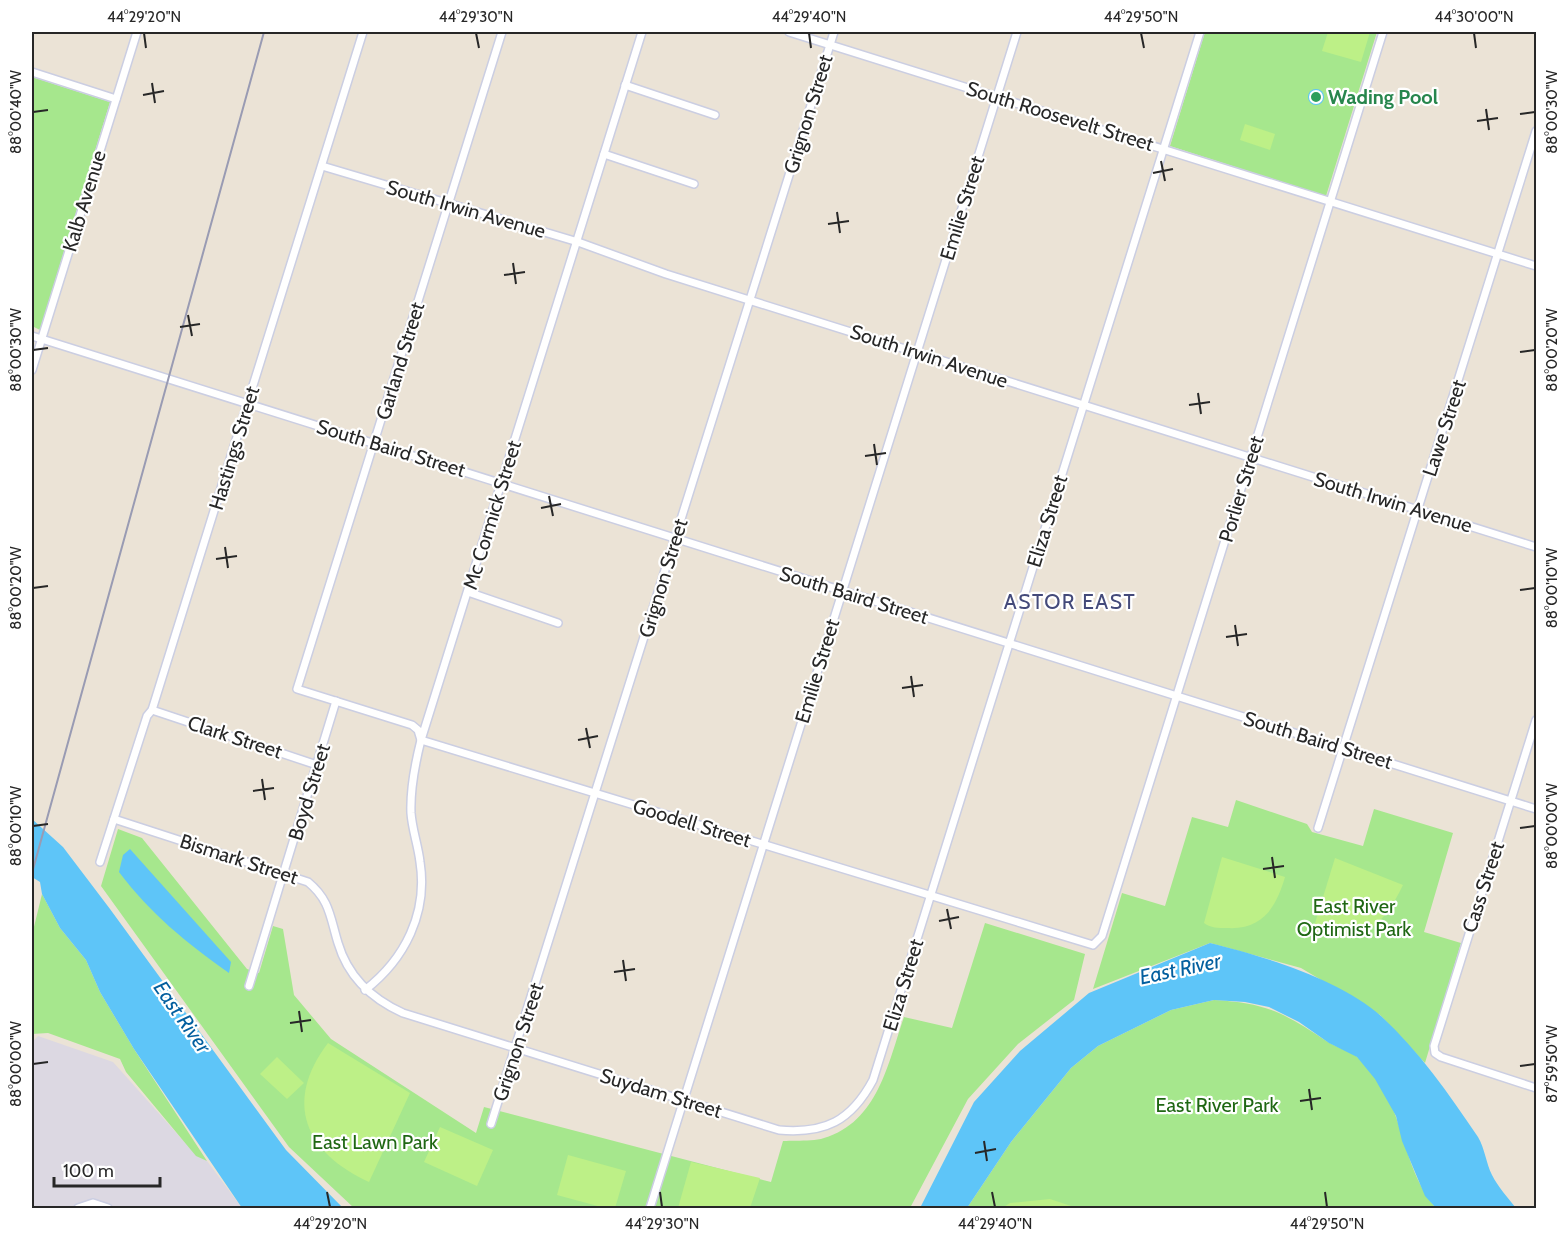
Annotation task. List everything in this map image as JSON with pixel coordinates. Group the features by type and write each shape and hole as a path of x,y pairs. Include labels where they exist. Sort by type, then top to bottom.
{"street":[{"name":"Kalb Avenue","path":"32,370 137,32"},
{"name":"Hastings Street","path":"100,862 147,716 152,710 363,32"},
{"name":"Garland Street","path":"297,689 502,32"},
{"name":"Mc Cormick Street","path":"365,990 380,978 400,954 413,930 420,904 422,874 413,827 411,794 421,740 642,32"},
{"name":"South Roosevelt Street","path":"789,32 1536,266"},
{"name":"Grignon Street","path":"491,1124 834,32"},
{"name":"Emilie Street","path":"650,1209 1017,32"},
{"name":"Eliza Street","path":"873,1080 1200,32"},
{"name":"Porlier Street","path":"1096,944 1102,936 1383,32"},
{"path":"32,72 116,99"},
{"path":"625,85 716,115"},
{"name":"Lawe Street","path":"1318,828 1536,131"},
{"path":"604,153 694,184"},
{"name":"South Irwin Avenue","path":"322,166 578,242 666,274 1536,547"},
{"name":"South Baird Street","path":"32,336 1536,809"},
{"path":"468,592 558,623"},
{"name":"Goodell Street","path":"297,689 412,725 418,729 421,740 1082,944 1096,944"},
{"name":"Boyd Street","path":"249,986 336,701"},
{"name":"Clark Street","path":"152,710 317,765"},
{"name":"Cass Street","path":"1536,720 1435,1038 1435,1053 1536,1088"},
{"name":"Bismark Street","path":"114,819 308,882 324,896 332,915 342,954 355,978 365,990 396,1010 433,1022"},
{"name":"Suydam Street","path":"433,1022 779,1130 800,1131 828,1126 847,1114 864,1096 873,1080"},
{"path":"78,1209 86,1204 99,1204 108,1209"}],"shaded area":[{"path":"38,1036 113,1062 196,1155 207,1161 242,1208 32,1208 32,1042"}],"green space":[{"path":"1205,32 1377,32 1326,196 1170,146"},
{"path":"1328,32 1370,32 1361,62 1322,51"},
{"path":"32,77 110,102 40,330 32,326"},
{"path":"1245,124 1275,134 1270,150 1240,140"},
{"name":"East River Optimist Park","path":"1236,800 1307,824 1312,832 1363,846 1374,809 1453,833 1424,932 1461,943 1425,1063 1380,1015 1301,968 1210,943 1093,989 1122,893 1165,906 1192,817 1228,827"},
{"name":"East Lawn Park","path":"118,829 142,838 247,969 259,973 273,926 283,929 294,995 331,1039 476,1133 484,1107 771,1182 783,1141 824,1138 842,1130 857,1119 869,1105 886,1071 904,1017 952,1028 985,923 1085,954 1074,1000 1018,1044 968,1099 910,1208 354,1208 289,1147 101,886"},
{"path":"1222,857 1285,877 1272,907 1266,915 1250,925 1239,928 1221,928 1204,923"},
{"path":"1335,858 1403,885 1387,912 1378,922 1368,930 1344,937 1312,933"},
{"path":"42,894 60,928 86,960 100,992 134,1049 207,1161 196,1156 126,1072 120,1059 48,1033 32,1034 32,935"},
{"name":"East River Park","path":"1214,1000 1232,1001 1274,1011 1362,1061 1375,1076 1390,1101 1417,1177 1436,1208 967,1208 1011,1142 1071,1068 1098,1046 1171,1010"},
{"path":"328,1043 410,1093 369,1182 347,1170 329,1156 316,1141 308,1124 304,1105 306,1086 314,1065"},
{"path":"277,1057 304,1083 287,1099 260,1074"},
{"path":"440,1127 493,1150 477,1186 424,1162"},
{"path":"568,1155 626,1171 615,1208 605,1208 557,1195"},
{"path":"691,1162 760,1178 749,1208 678,1208"},
{"path":"1050,1199 1077,1208 1002,1208 1010,1203"}],"water":[{"name":"Wading Pool","path":"1313,89 1319,89 1324,97 1322,103 1313,105 1308,100 1308,94"},
{"name":"East River","path":"32,819 63,847 286,1150 343,1208 242,1208 134,1049 100,992 86,960 60,928 42,894 40,882 32,877"},
{"path":"130,849 231,962 229,973 170,927 119,872 123,855"},
{"name":"East River","path":"1210,943 1300,970 1344,991 1381,1016 1421,1058 1456,1105 1478,1137 1494,1179 1516,1208 1436,1208 1425,1196 1402,1141 1396,1116 1375,1079 1357,1057 1269,1007 1245,1002 1214,1000 1171,1010 1098,1046 1071,1068 1011,1142 967,1208 920,1208 974,1102 1020,1051 1089,993"}],"railway":[{"path":"32,873 264,32"}],"place":[{"name":"Wading Pool","path":"1316,97"}],"district":[{"name":"ASTOR EAST","path":"1070,602"}]}
